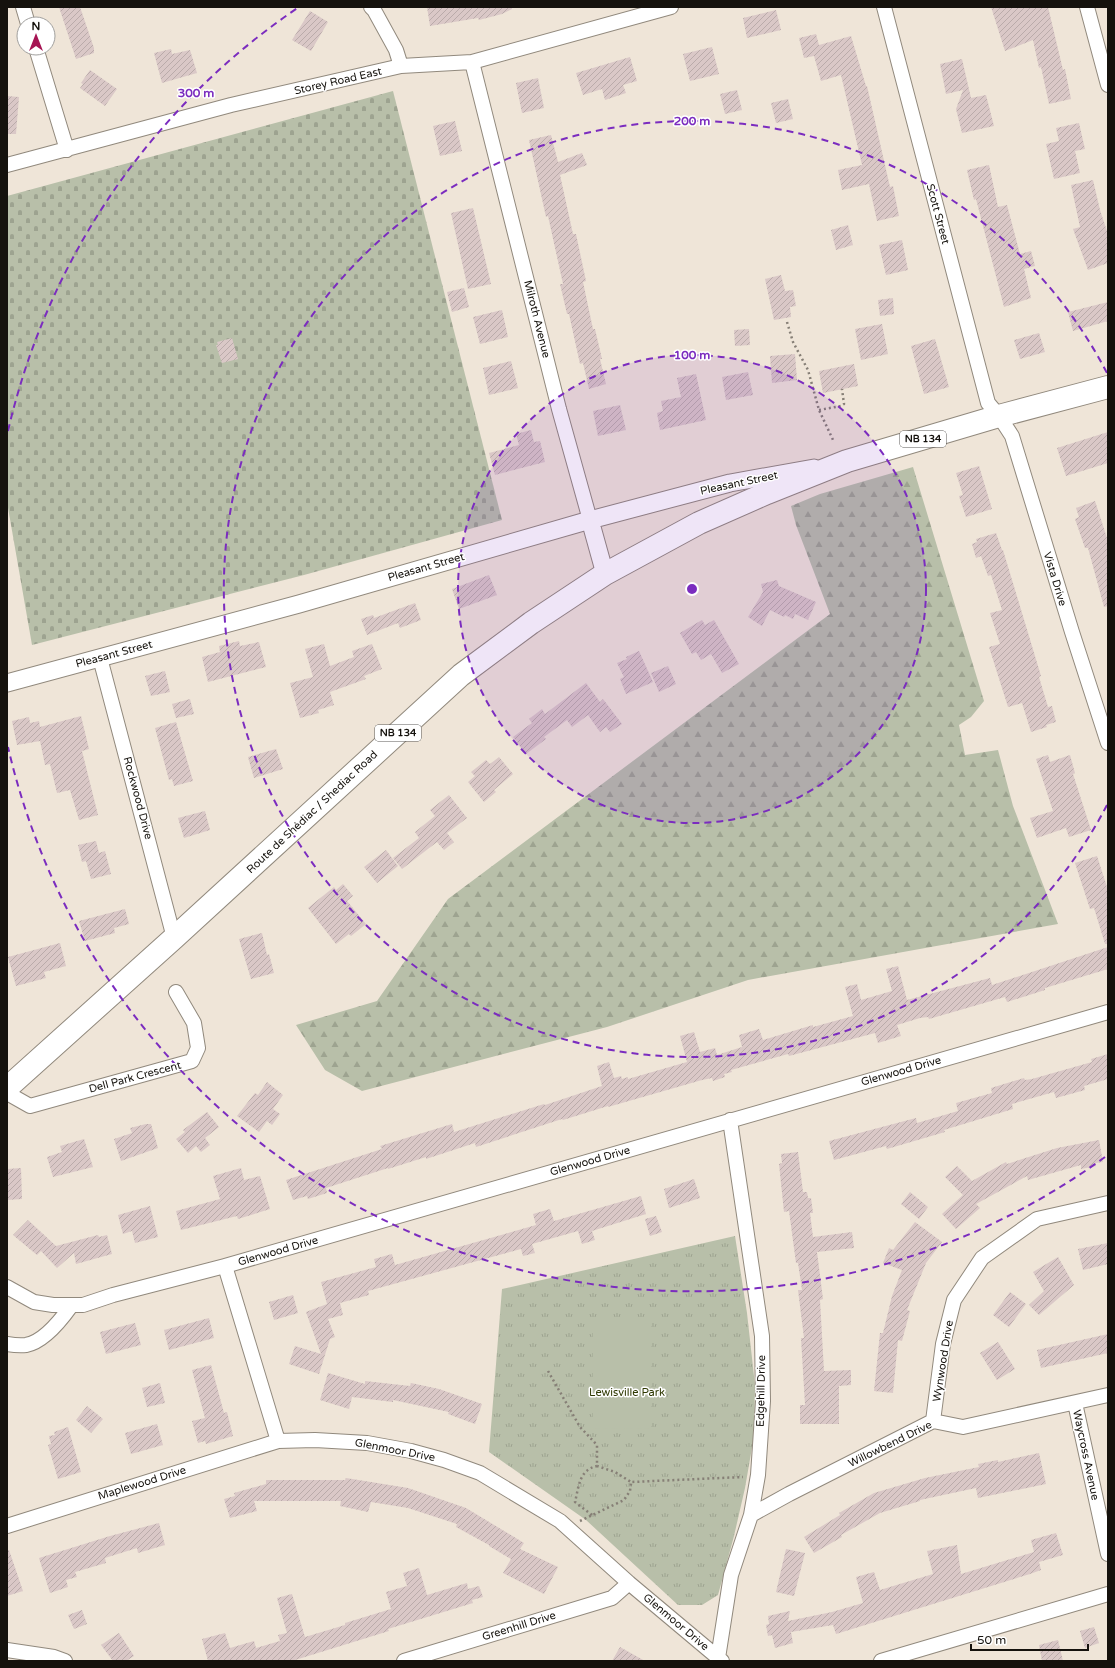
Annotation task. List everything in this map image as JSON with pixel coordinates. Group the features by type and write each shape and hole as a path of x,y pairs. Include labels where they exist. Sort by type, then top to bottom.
{"main road":[{"name":"Route de Shédiac / Shediac Road","path":"7,1088 174,938 461,675 531,623 605,574 699,524 767,493 847,461 999,416 1108,387"}],"street":[{"path":"371,7 396,50 401,66"},
{"name":"Storey Road East","path":"7,165 232,105 401,66 472,62 671,7"},
{"name":"Scott Street","path":"884,7 988,403 999,416"},
{"path":"1087,7 1108,85"},
{"path":"38,56 67,150"},
{"name":"Milroth Avenue","path":"472,62 560,409 605,574"},
{"name":"Vista Drive","path":"999,416 1012,436 1072,632 1108,743"},
{"name":"Pleasant Street","path":"7,683 299,604 590,520 730,483 847,461"},
{"name":"Rockwood Drive","path":"100,658 174,938"},
{"name":"Dell Park Crescent","path":"7,1093 30,1106 192,1061 198,1048 194,1023 176,992"},
{"name":"Glenwood Drive","path":"7,1287 34,1302 71,1306 83,1305 113,1295 225,1266 1108,1012"},
{"name":"Edgehill Drive","path":"720,1660 731,1574 751,1516 758,1476 763,1401 762,1336 730,1120"},
{"name":"Wynwood Drive","path":"933,1421 943,1344 954,1300 982,1258 1038,1219 1108,1203"},
{"path":"225,1266 278,1441"},
{"path":"7,1344 17,1346 27,1345 41,1338 60,1321 71,1306"},
{"name":"Willowbend Drive","path":"751,1516 789,1494 933,1421 963,1427 1108,1395"},
{"name":"Waycross Avenue","path":"1075,1403 1108,1554"},
{"name":"Glenmoor Drive","path":"278,1441 315,1440 367,1443 411,1451 444,1460 480,1473 518,1494 560,1521 629,1583 720,1660"},
{"name":"Maplewood Drive","path":"7,1526 278,1441"},
{"name":"Greenhill Drive","path":"404,1661 612,1598 629,1583"},
{"path":"881,1661 1108,1594"},
{"path":"7,1650 65,1661"}],"path":[{"path":"787,322 792,342 808,370 819,410 834,442"},
{"path":"819,410 841,406 844,404 842,389"},
{"path":"548,1371 580,1427 597,1445 597,1466"},
{"path":"592,1516 575,1502 583,1474 590,1468 597,1466 615,1472 631,1482 758,1476"},
{"path":"566,1526 592,1516 624,1500 630,1491 631,1482"}],"green space":[{"path":"393,91 502,520 304,575 32,645 7,502 7,196"},
{"path":"913,467 984,701 971,717 959,725 965,755 998,750 1013,806 1058,924 748,980 607,1027 362,1091 325,1070 296,1025 377,1001 448,899 830,614 796,525 791,506 820,494"},
{"name":"Lewisville Park","path":"735,1236 747,1313 755,1385 754,1436 745,1488 718,1595 702,1605 678,1605 586,1520 489,1452 502,1289"},
{"path":"593,1321 651,1321 651,1428 593,1429"}],"building":[{"path":"59,7 80,7 94,48 94,53 76,59"},
{"path":"427,7 512,7 512,9 502,14 479,20 478,18 430,26"},
{"path":"991,7 1048,7 1063,70 1065,69 1071,99 1049,104 1041,67 1039,68 1033,40 1005,51"},
{"path":"776,10 781,30 747,38 743,18"},
{"path":"310,11 328,22 311,51 292,40"},
{"path":"816,34 819,45 851,36 867,86 890,187 893,186 899,216 877,221 869,184 842,190 838,170 862,165 841,75 821,81 814,56 804,58 799,38"},
{"path":"712,47 719,74 690,81 683,54"},
{"path":"171,49 172,54 190,50 197,73 162,83 154,53"},
{"path":"630,57 637,81 623,85 626,93 605,100 602,89 583,95 576,73"},
{"path":"962,59 971,98 986,95 994,126 962,133 956,109 963,90 946,94 940,64"},
{"path":"90,70 117,89 105,106 80,88 83,84 81,83"},
{"path":"538,78 544,108 522,113 516,83"},
{"path":"737,90 742,110 725,114 720,94"},
{"path":"7,96 19,97 16,134 7,134"},
{"path":"788,99 793,119 776,123 771,103"},
{"path":"455,121 462,151 440,156 433,126"},
{"path":"1079,123 1085,149 1075,151 1080,173 1054,179 1046,144 1059,141 1056,128"},
{"path":"551,135 558,162 582,153 587,165 560,175 573,234 576,234 586,281 583,282 593,329 595,329 602,359 600,359 606,384 589,389 583,363 580,364 569,314 567,314 560,284 563,284 529,140"},
{"path":"989,165 998,207 1007,205 1020,254 1031,251 1035,266 1024,269 1031,298 1004,307 967,170"},
{"path":"1093,180 1100,210 1108,234 1108,263 1088,270 1073,229 1080,227 1071,185"},
{"path":"473,208 491,284 468,289 451,213"},
{"path":"848,225 853,245 836,250 831,230"},
{"path":"902,240 908,270 886,275 879,245"},
{"path":"781,275 785,291 793,290 796,306 790,307 791,317 774,320 765,279"},
{"path":"464,288 469,307 452,312 447,292"},
{"path":"893,298 894,314 880,316 878,300"},
{"path":"1108,302 1108,321 1073,331 1068,312"},
{"path":"502,310 508,337 480,344 473,317"},
{"path":"882,324 888,354 861,360 855,329"},
{"path":"749,329 750,345 735,346 734,330"},
{"path":"1039,333 1045,352 1020,359 1014,340"},
{"path":"232,338 238,359 222,363 216,345 218,345 217,342"},
{"path":"935,339 949,387 924,394 911,346"},
{"path":"795,354 797,380 772,383 770,356"},
{"path":"511,361 518,388 489,395 483,368"},
{"path":"854,364 858,386 823,393 819,371"},
{"path":"748,372 753,395 726,400 722,377"},
{"path":"696,374 706,420 660,430 657,413 663,411 661,401 681,397 677,378"},
{"path":"620,405 626,430 598,436 593,411"},
{"path":"531,430 534,442 540,441 545,462 495,475 489,453 519,445 516,434"},
{"path":"1108,432 1108,463 1066,476 1057,448"},
{"path":"979,466 992,509 966,517 959,496 963,495 956,473"},
{"path":"1095,501 1108,541 1108,606 1104,607 1088,548 1085,548 1075,519 1079,517 1076,508"},
{"path":"996,533 1003,550 1041,676 1039,677 1048,707 1052,706 1056,722 1046,725 1047,727 1031,732 1022,703 1008,707 989,647 1000,644 990,613 1002,610 991,575 988,576 981,556 976,558 972,544 977,542 976,539"},
{"path":"489,575 497,595 459,609 452,589"},
{"path":"777,580 779,586 816,602 808,620 795,614 793,619 785,615 784,617 770,610 762,626 748,617 763,592 761,584"},
{"path":"415,603 421,620 400,628 398,623 367,635 361,619 373,615 374,618"},
{"path":"702,620 705,625 714,620 739,664 722,673 711,654 701,660 696,652 692,654 680,633"},
{"path":"239,641 240,646 259,642 266,667 208,682 202,657 220,652 219,646"},
{"path":"324,644 330,666 354,657 352,651 372,644 382,669 364,676 366,679 330,692 334,705 318,710 319,713 300,718 290,683 313,677 305,649"},
{"path":"639,651 653,682 626,694 620,679 624,677 617,663 627,659 626,657"},
{"path":"668,666 676,684 659,692 651,673"},
{"path":"165,671 170,692 151,696 145,676"},
{"path":"586,683 600,702 603,699 622,724 610,732 606,727 600,732 588,715 572,727 567,720 544,737 546,739 526,754 513,737 532,723 529,719 542,709 545,714"},
{"path":"190,699 194,714 176,718 172,704"},
{"path":"81,716 89,749 82,751 98,815 79,820 70,790 57,793 50,764 45,765 40,741 17,745 12,721 29,717 30,723 39,721 40,727"},
{"path":"176,722 193,781 174,786 172,779 169,780 155,728"},
{"path":"276,749 283,769 254,778 248,757"},
{"path":"1048,755 1050,762 1070,755 1075,773 1073,774 1091,830 1069,837 1066,828 1037,838 1030,818 1053,811 1036,759"},
{"path":"499,757 513,774 494,790 496,792 484,802 468,782 475,776 471,772 486,760 490,764"},
{"path":"449,795 467,818 447,833 454,842 444,850 437,842 402,869 393,858 419,838 415,832 435,816 430,810"},
{"path":"205,811 210,830 184,838 178,818"},
{"path":"96,841 99,853 105,851 111,874 91,879 86,861 82,862 78,845"},
{"path":"386,850 398,866 377,883 364,867"},
{"path":"1097,856 1108,890 1108,944 1105,944 1094,908 1090,909 1075,863"},
{"path":"343,884 353,896 347,901 366,924 351,936 349,934 336,944 308,908 334,887 336,890"},
{"path":"125,909 129,924 114,928 115,933 85,941 79,921"},
{"path":"262,933 267,955 269,954 274,973 251,979 239,939"},
{"path":"60,943 66,966 44,972 46,978 16,986 8,957"},
{"path":"1108,947 1108,969 1045,988 1045,990 1007,1002 1005,997 929,1019 928,1017 920,1018 897,1025 901,1036 878,1043 875,1033 789,1056 788,1054 731,1070 732,1072 724,1074 725,1077 713,1081 712,1078 702,1080 563,1120 562,1119 476,1147 475,1143 426,1159 426,1157 388,1168 326,1188 327,1193 308,1199 307,1196 293,1200 286,1180 382,1149 380,1146 452,1124 454,1132 544,1104 545,1105 602,1086 597,1066 609,1062 614,1078 621,1076 622,1079 628,1077 628,1079 687,1062 680,1036 694,1032 700,1052 715,1048 717,1055 742,1047 739,1035 759,1029 763,1040 813,1025 813,1027 853,1016 845,987 857,984 861,1000 892,991 886,969 898,966 907,1000 990,978 992,985"},
{"path":"1108,1054 1108,1079 1084,1086 1085,1090 1056,1098 1054,1092 1012,1104 1013,1109 944,1130 945,1132 887,1149 886,1146 834,1160 829,1141 916,1118 917,1123 958,1111 956,1103 992,1093 991,1088 1024,1078 1025,1080 1032,1079 1092,1062 1091,1059"},
{"path":"267,1082 283,1095 273,1109 280,1114 272,1125 267,1121 259,1132 237,1116 255,1093 258,1095"},
{"path":"207,1112 219,1127 205,1138 210,1145 201,1152 196,1146 188,1153 176,1139 185,1132 183,1130"},
{"path":"151,1124 158,1148 121,1161 114,1139 132,1133 130,1128"},
{"path":"84,1139 93,1167 53,1177 47,1157 62,1152 60,1146"},
{"path":"1099,1140 1103,1162 1096,1163 1096,1166 1081,1169 1081,1165 1028,1180 1027,1176 976,1204 980,1208 956,1229 942,1214 963,1195 945,1177 957,1166 972,1181 1006,1162 1007,1164 1057,1148"},
{"path":"798,1152 803,1192 807,1192 808,1198 811,1198 813,1213 810,1213 813,1237 852,1232 854,1248 817,1252 823,1299 820,1300 824,1371 851,1370 851,1385 839,1386 839,1424 800,1424 800,1405 805,1405 801,1338 804,1338 798,1290 802,1290 798,1263 796,1263 789,1211 784,1212 779,1164 782,1163 781,1154"},
{"path":"21,1168 22,1199 7,1200 7,1169"},
{"path":"241,1168 244,1180 260,1176 270,1209 238,1219 237,1216 181,1230 176,1211 220,1199 213,1176"},
{"path":"694,1179 700,1198 669,1208 664,1189"},
{"path":"910,1192 928,1207 919,1219 901,1204"},
{"path":"641,1196 646,1214 592,1231 595,1240 582,1244 578,1231 532,1244 535,1253 523,1256 521,1249 368,1291 369,1295 340,1303 343,1315 328,1319 335,1337 330,1339 319,1374 289,1364 295,1346 321,1354 306,1312 327,1304 321,1282 376,1267 374,1259 392,1254 395,1265 536,1225 533,1214 550,1209 554,1221"},
{"path":"150,1206 158,1237 135,1243 132,1231 123,1234 118,1215"},
{"path":"656,1216 662,1232 650,1236 645,1219"},
{"path":"28,1220 56,1246 98,1235 99,1237 107,1235 112,1254 76,1264 74,1253 57,1268 41,1251 37,1255 13,1235"},
{"path":"915,1222 942,1242 926,1263 907,1310 910,1311 902,1341 898,1340 893,1393 874,1391 880,1333 883,1333 892,1296 902,1270 883,1263 889,1248 893,1250"},
{"path":"1108,1243 1108,1264 1083,1270 1078,1249"},
{"path":"1058,1257 1074,1285 1039,1315 1029,1305 1044,1291 1033,1272"},
{"path":"1010,1292 1026,1304 1009,1327 993,1315"},
{"path":"293,1295 298,1313 274,1320 269,1302"},
{"path":"209,1318 214,1338 169,1350 164,1330"},
{"path":"135,1323 141,1345 106,1354 100,1332"},
{"path":"1108,1334 1108,1353 1041,1368 1037,1350"},
{"path":"998,1342 1015,1369 997,1380 980,1353"},
{"path":"211,1365 224,1413 227,1412 233,1436 206,1444 205,1441 198,1443 192,1421 205,1418 192,1370"},
{"path":"328,1373 365,1384 365,1381 410,1386 411,1383 439,1389 482,1404 475,1424 448,1414 449,1412 393,1400 393,1402 352,1397 349,1409 320,1400"},
{"path":"160,1383 165,1403 147,1407 142,1388"},
{"path":"87,1406 103,1419 91,1433 76,1420"},
{"path":"157,1424 163,1445 131,1454 125,1433"},
{"path":"68,1427 81,1472 58,1479 48,1445 51,1444 49,1436 55,1435 54,1432"},
{"path":"1039,1453 1046,1484 978,1498 976,1488 920,1500 880,1513 841,1535 842,1537 814,1553 804,1537 840,1515 839,1513 874,1493 925,1478 979,1467 978,1464 998,1460 998,1462"},
{"path":"346,1478 408,1488 466,1508 524,1543 520,1549 558,1567 544,1594 503,1573 511,1559 456,1527 457,1524 408,1508 371,1502 368,1512 340,1506 341,1501 254,1501 257,1511 230,1518 224,1499 235,1496 234,1493 266,1484 266,1480 345,1480"},
{"path":"159,1523 165,1545 138,1553 137,1548 105,1558 106,1563 75,1572 77,1577 66,1580 68,1587 50,1593 39,1558 110,1536"},
{"path":"1056,1533 1063,1555 1039,1562 1041,1570 1030,1574 836,1634 833,1625 791,1632 793,1643 775,1648 772,1635 768,1636 766,1625 769,1624 768,1616 790,1611 788,1621 832,1612 863,1603 856,1577 874,1572 880,1590 933,1574 927,1551 957,1545 961,1574 1034,1552 1031,1540"},
{"path":"786,1549 805,1553 794,1596 776,1592"},
{"path":"7,1550 9,1550 23,1591 7,1596"},
{"path":"419,1568 427,1595 467,1583 468,1589 479,1586 483,1597 472,1600 473,1603 292,1661 208,1661 202,1639 225,1633 230,1648 254,1641 256,1648 280,1641 278,1635 287,1633 277,1598 292,1594 305,1637 391,1609 386,1592 407,1586 403,1573"},
{"path":"82,1610 87,1624 74,1629 68,1615"},
{"path":"1094,1627 1099,1643 1085,1648 1080,1631"},
{"path":"119,1633 134,1656 126,1661 113,1661 101,1645"},
{"path":"1058,1640 1063,1661 1042,1661 1039,1645"},
{"path":"620,1647 645,1661 612,1661"}]}
